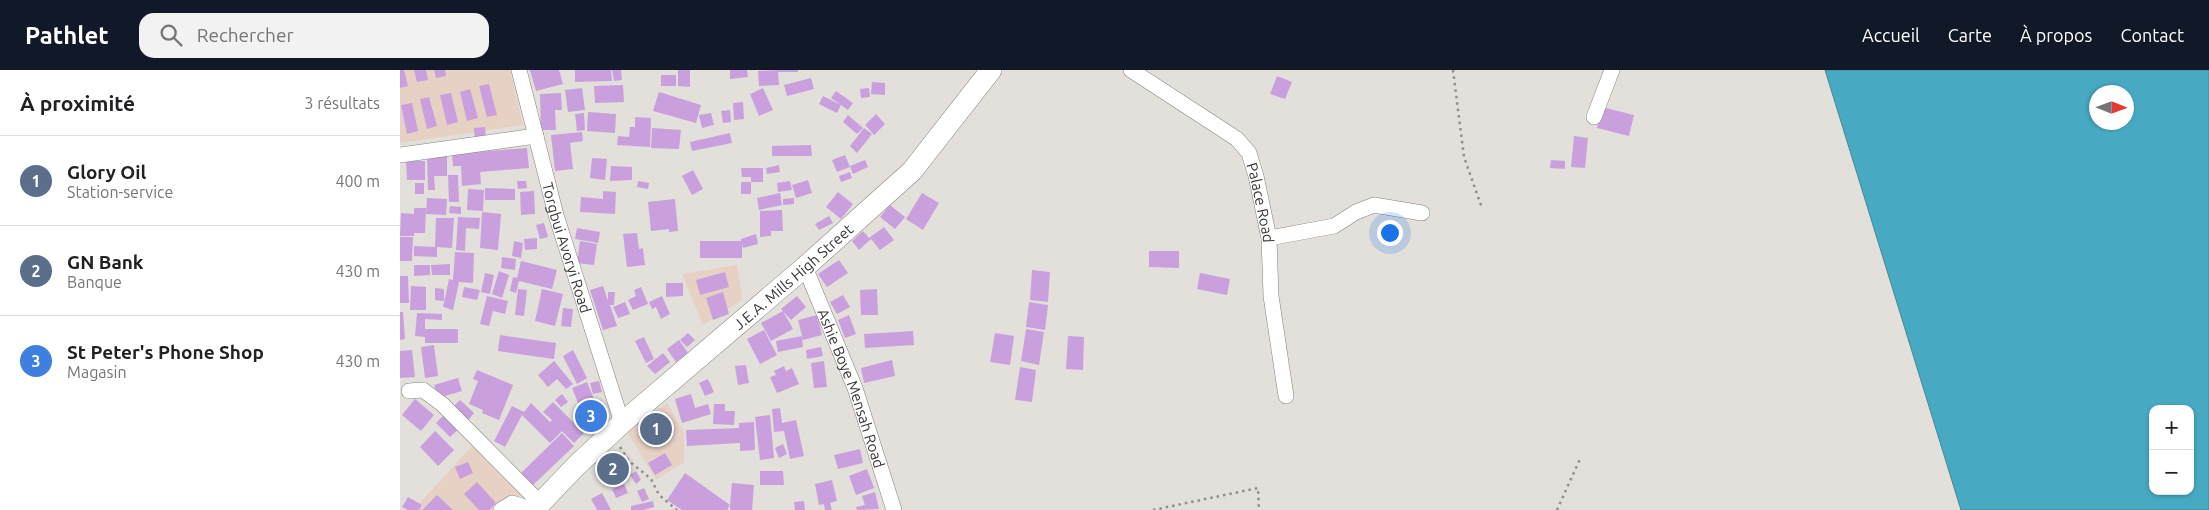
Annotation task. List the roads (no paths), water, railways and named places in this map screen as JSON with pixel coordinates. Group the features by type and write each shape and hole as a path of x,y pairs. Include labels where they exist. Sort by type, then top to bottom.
{"highway":[{"name":"J.E.A. Mills High Street","path":"536,508 576,466 622,424 805,267 912,171 991,70"}],"street":[{"name":"Torgbui Avoryi Road","path":"520,70 556,215 622,424"},
{"name":"Palace Road","path":"1131,70 1237,139 1248,153 1256,176 1269,238 1271,296 1286,396"},
{"path":"1594,117 1612,70"},
{"path":"400,155 536,136"},
{"path":"1269,238 1334,226 1356,212 1374,205 1422,213"},
{"name":"Ashie Boye Mensah Road","path":"805,267 855,388 894,510"},
{"path":"409,391 423,390 442,404 536,508"},
{"path":"502,510 512,503 536,508"}],"water":[{"path":"1825,70 2209,70 2209,510 1961,510"}],"place":[{"name":"St Peter's Phone Shop","path":"591,416"},
{"name":"Glory Oil","path":"656,429"},
{"name":"GN Bank","path":"613,469"}]}
